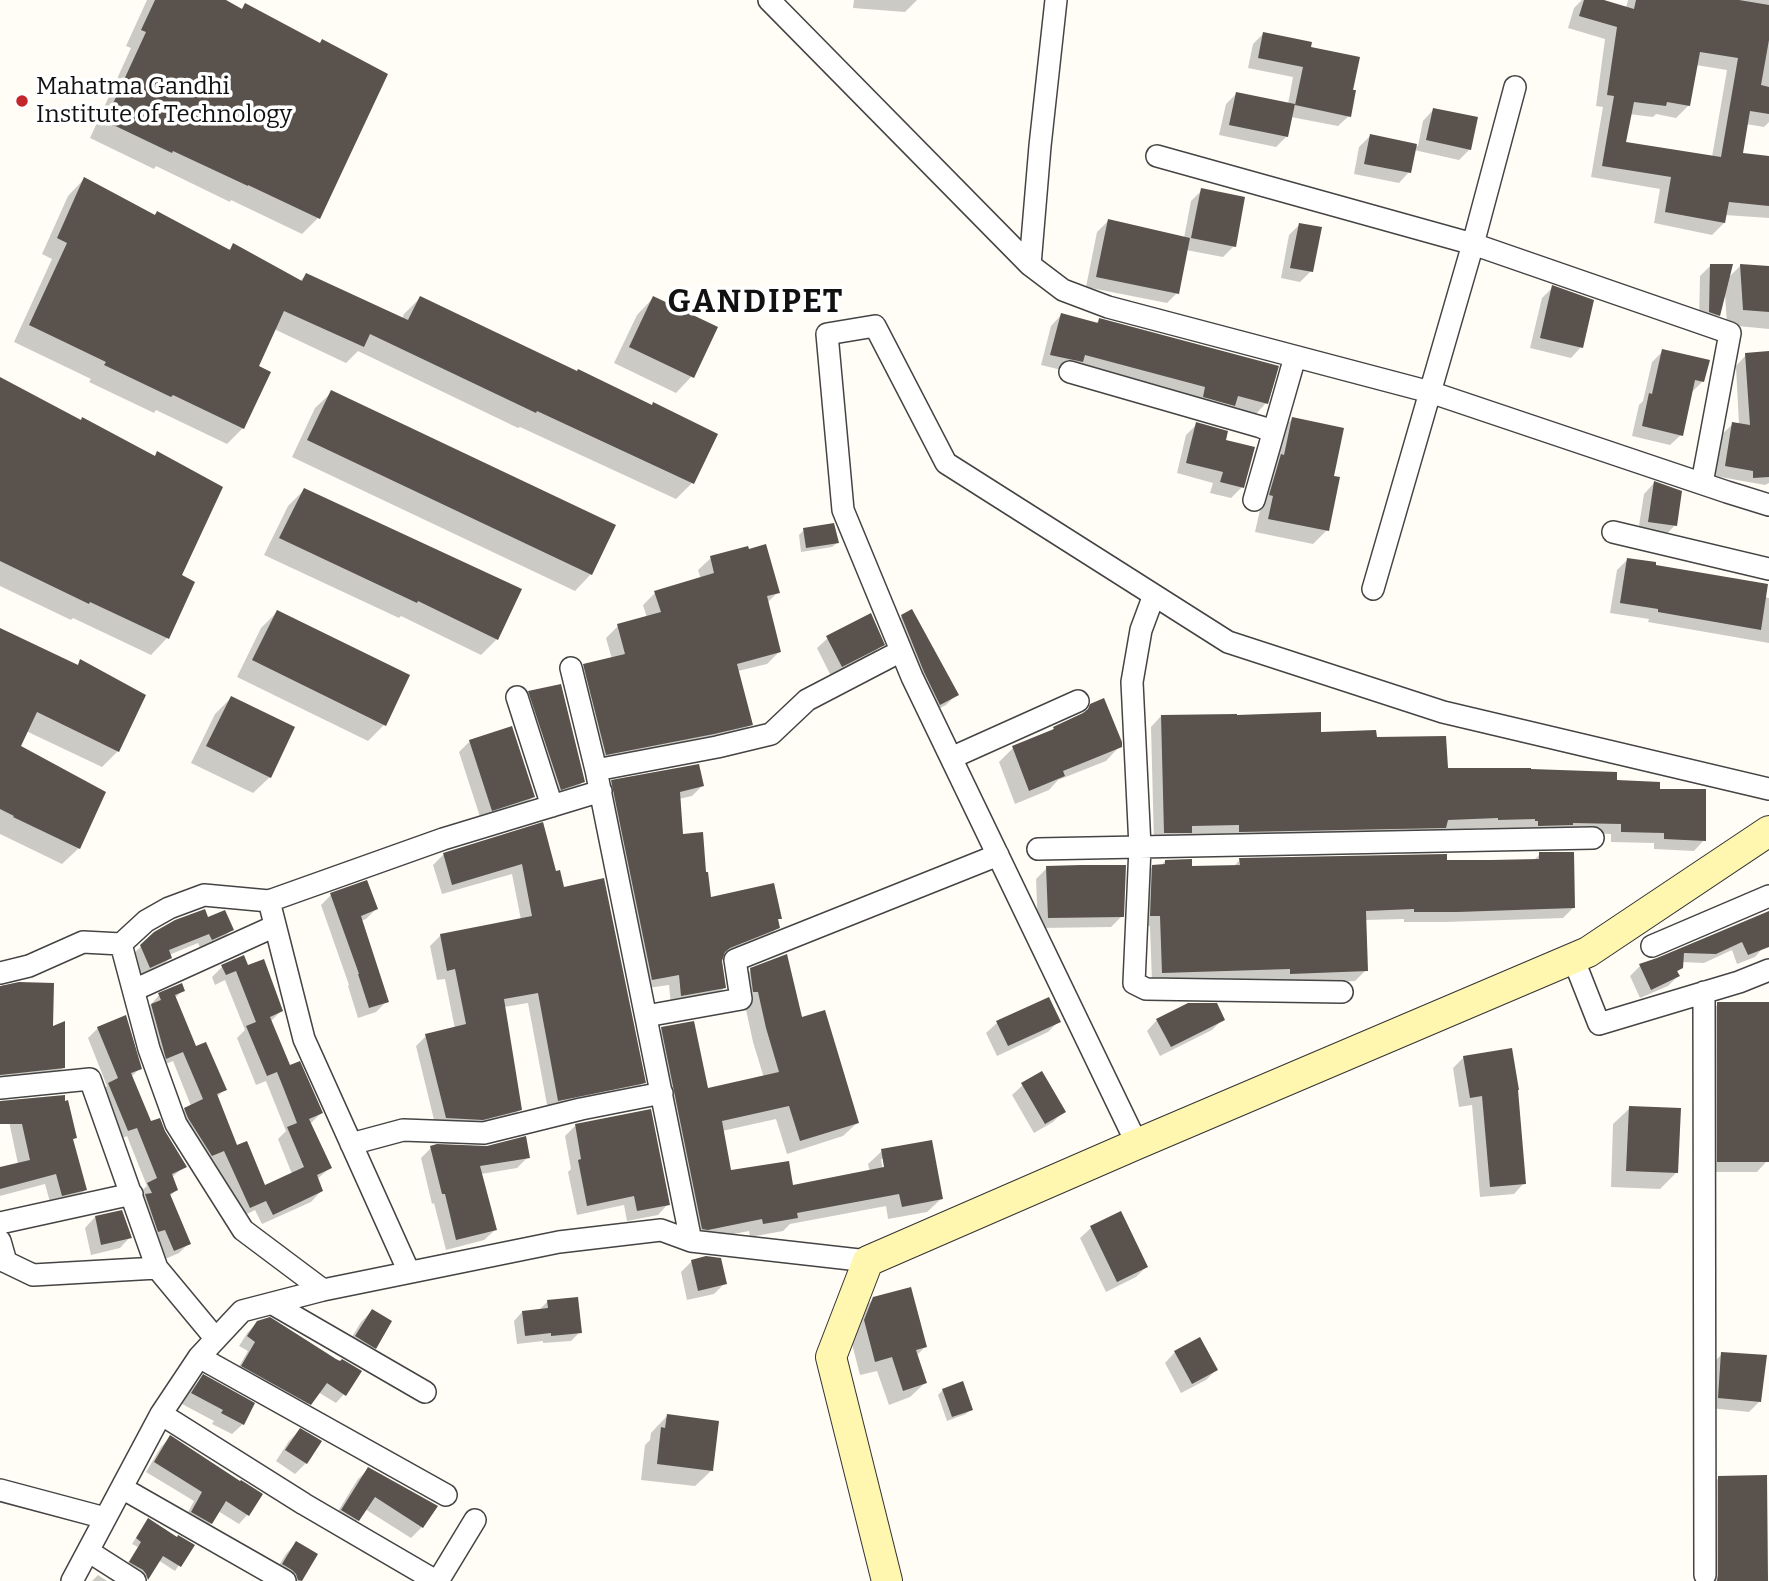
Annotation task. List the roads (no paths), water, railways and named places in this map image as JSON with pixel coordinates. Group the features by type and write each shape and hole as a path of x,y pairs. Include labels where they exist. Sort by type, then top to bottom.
{"street":[{"path":"769,0 1030,265 1063,290 1108,307 1430,392 1769,505"},
{"path":"1030,265 1056,0"},
{"path":"1373,589 1473,244 1515,87"},
{"path":"1157,156 1473,244 1730,333 1702,483"},
{"path":"1138,1144 901,651 843,510 827,334 875,326 946,463 1228,642 1443,712 1769,789"},
{"path":"1254,500 1295,357"},
{"path":"1070,372 1273,432"},
{"path":"1613,532 1769,569"},
{"path":"1154,595 1141,630 1132,682 1140,847 1134,983 1146,989 1342,992"},
{"path":"596,770 771,734 807,700 901,651"},
{"path":"571,668 601,791 691,1241"},
{"path":"517,697 552,806"},
{"path":"951,758 1078,701"},
{"path":"0,973 29,966 83,942 121,944 146,921 169,908 204,895 269,901 443,839 601,791"},
{"path":"72,1581 161,1414 199,1357 242,1311 323,1290 559,1242 661,1230 691,1241 867,1261 1588,952 1769,831"},
{"path":"1038,849 1593,838"},
{"path":"646,1016 741,999 735,960 998,855"},
{"path":"1652,946 1769,896"},
{"path":"269,901 304,1040 409,1272"},
{"path":"134,990 275,926"},
{"path":"121,944 149,1049 176,1124 243,1230 323,1290"},
{"path":"1573,958 1599,1024 1769,970"},
{"path":"1704,992 1705,1576"},
{"path":"0,1088 90,1079 157,1268 216,1339"},
{"path":"351,1144 403,1130 484,1133 581,1109 662,1093"},
{"path":"0,1223 132,1194"},
{"path":"0,1241 6,1262 33,1275 157,1268"},
{"path":"867,1261 831,1357 887,1581"},
{"path":"273,1304 425,1392"},
{"path":"199,1357 446,1495"},
{"path":"161,1414 304,1504 437,1581 475,1520"},
{"path":"121,1488 285,1581"},
{"path":"0,1490 106,1518"},
{"path":"88,1551 135,1581"}],"place":[{"name":"Mahatma Gandhi Institute of Technology","path":"22,101"}],"district":[{"name":"GANDIPET","path":"756,303"}]}
